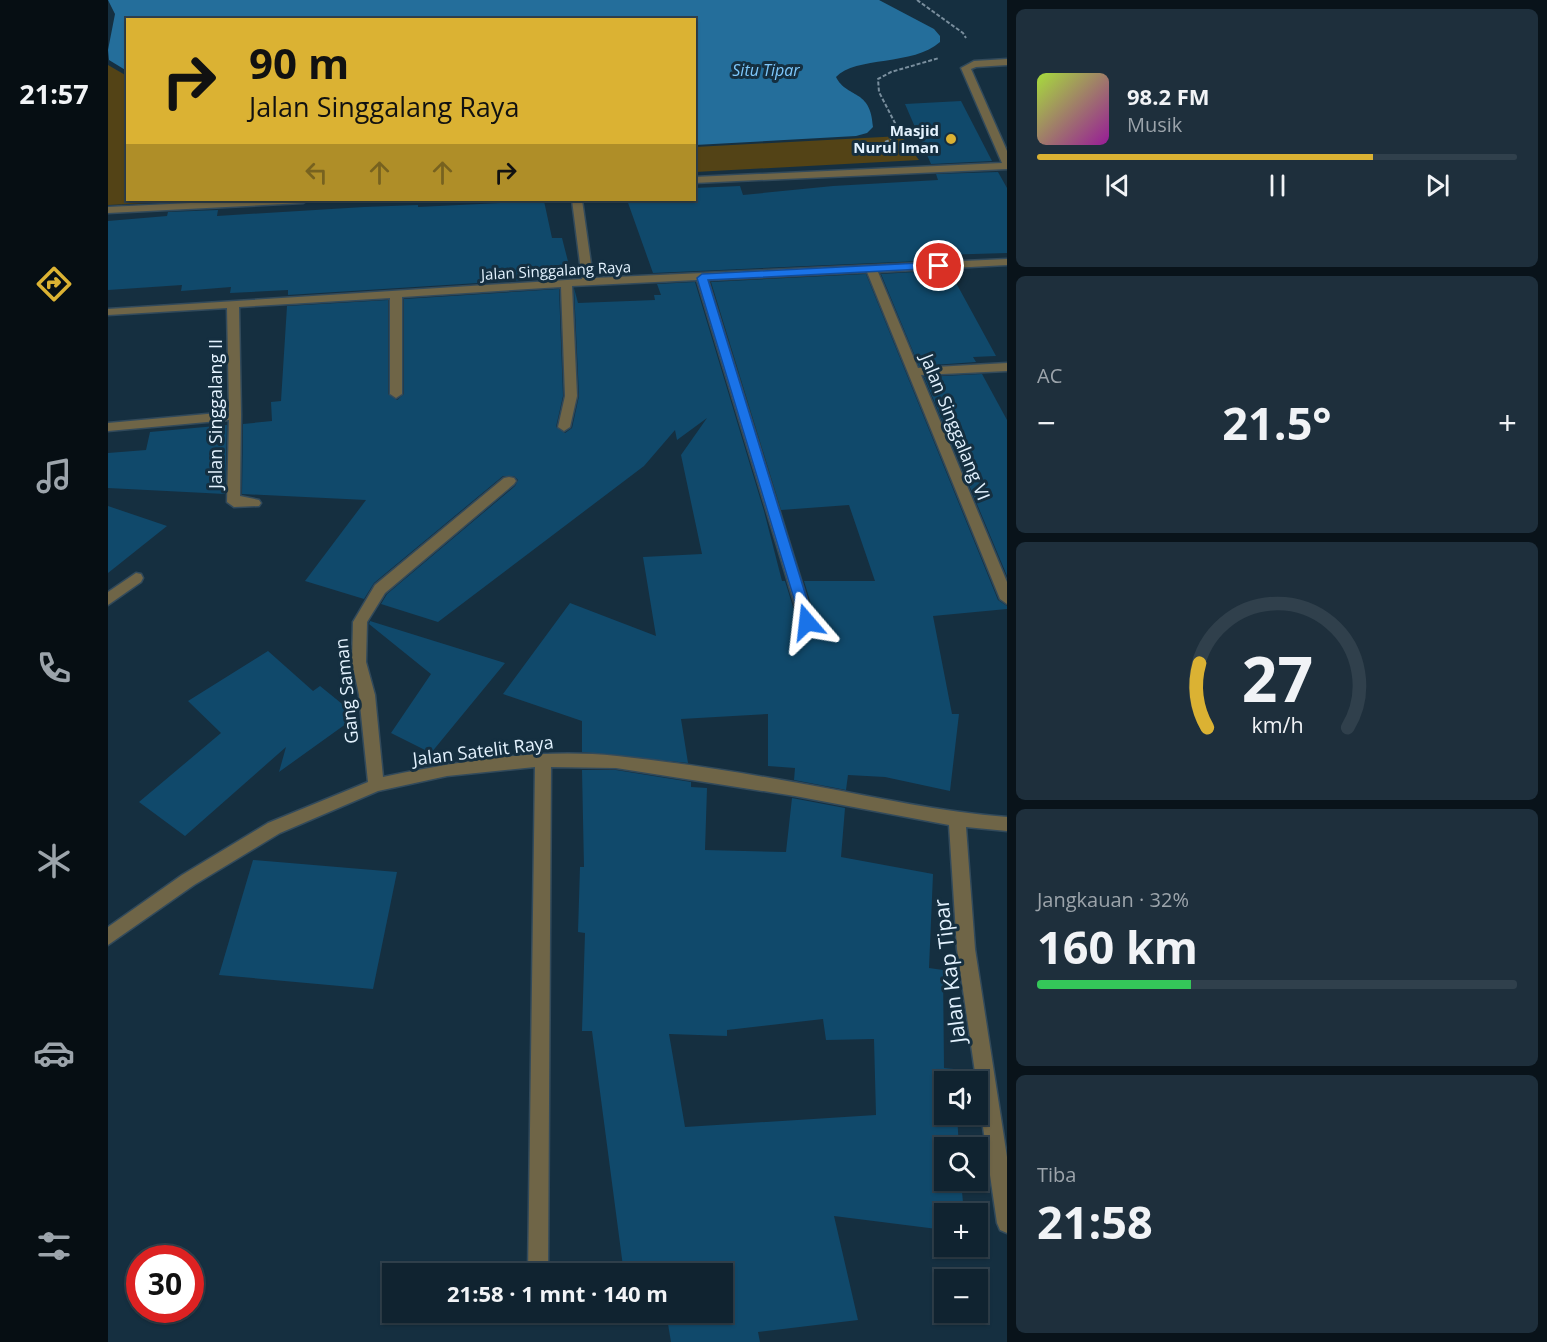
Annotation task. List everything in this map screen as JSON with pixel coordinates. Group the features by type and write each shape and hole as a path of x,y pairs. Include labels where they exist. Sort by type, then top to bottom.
{"street":[{"path":"696,180 1007,164 1003,141 966,69 974,64 1007,62"},
{"path":"108,210 284,201"},
{"path":"577,201 588,282"},
{"name":"Jalan Singgalang Raya","path":"108,312 396,296 566,283 1007,262"},
{"name":"Jalan Singgalang VI","path":"871,269 1007,599"},
{"path":"702,278 807,622"},
{"path":"564,427 571,396 566,283"},
{"path":"396,296 396,394"},
{"name":"Jalan Singgalang II","path":"233,306 234,502 254,503"},
{"path":"913,372 1007,367"},
{"path":"108,427 235,415"},
{"name":"Gang Saman","path":"376,785 367,695 359,662 360,622 380,589 509,481"},
{"path":"108,600 136,578"},
{"path":"538,1263 543,760"},
{"name":"Jalan Satelit Raya","path":"108,937 188,880 273,828 376,785 447,770 543,760 616,762 795,789 957,820 1007,824"},
{"name":"Jalan Kap Tipar","path":"957,820 966,949 1007,1223"}],"path":[{"path":"917,0 963,33 968,42"},
{"path":"881,145 890,140 897,127 879,92 878,80 891,72 939,58"}],"shaded area":[{"path":"108,65 126,75 126,201 192,201 108,205"},
{"path":"901,136 919,160 696,172 696,147"}],"water":[{"name":"Situ Tipar","path":"108,0 879,0 934,29 940,36 940,42 929,50 915,55 857,66 845,70 836,77 846,89 868,106 873,127 867,133 856,136 696,145 696,18 126,18 126,70 109,60 108,50 115,14"}],"building":[{"name":"Masjid Nurul Iman","path":"961,101 992,161 931,164 905,104"},
{"path":"998,172 1007,188 1007,253 940,255 943,260 653,273 627,201 696,201 696,188 740,186 743,195 833,186 938,180 936,174"},
{"path":"544,201 552,238 562,238 572,277 288,295 288,290 230,293 231,287 181,291 182,285 108,290 108,221 167,216 168,212 218,210 217,216 364,207"},
{"path":"949,270 996,356 973,357 976,362 919,366 881,274"},
{"path":"866,274 998,600 1007,606 1007,609 933,616 952,714 959,714 950,791 885,777 848,775 846,790 794,780 795,768 768,766 768,714 681,719 688,763 582,752 582,721 503,694 570,603 656,636 643,557 702,554 681,455 707,418 677,440 675,430 644,466 438,622 381,604 387,594 515,486 518,480 514,476 503,476 374,583 364,599 305,581 366,500 242,494 243,424 272,421 271,402 281,401 287,306 388,300 388,394 397,400 404,394 404,299 559,289 563,396 556,427 565,433 572,428 579,396 574,288 578,303 655,300 654,295 661,295 657,284 695,282 764,511 782,581 785,581 798,623 808,629 816,621 804,581 875,581 849,505 781,510 711,282"},
{"path":"982,374 1007,420 1007,576 924,377"},
{"path":"227,425 225,494 108,488 108,453 146,450 150,432"},
{"path":"108,506 167,526 108,573"},
{"path":"370,621 505,663 431,753 391,733 431,674 369,624"},
{"path":"268,651 313,691 320,686 357,716 279,772 286,747 185,836 139,802 221,733 188,701"},
{"path":"582,770 616,770 691,782 691,787 707,788 705,850 786,852 792,798 845,808 841,857 933,874 929,968 943,970 944,1068 954,1069 954,1071 934,1071 934,1125 958,1125 958,1137 934,1137 934,1191 962,1191 963,1203 934,1203 934,1229 834,1216 858,1320 758,1332 760,1342 671,1342 668,1323 733,1323 733,1263 623,1263 592,1031 582,1031 585,933 578,932 580,867 584,867","holes":["823,1019 826,1040 874,1039 876,1115 685,1127 669,1034 727,1036 727,1030"]},
{"path":"253,860 397,872 373,989 219,975"}],"place":[{"name":"Masjid Nurul Iman","path":"951,139"}],"route":[{"path":"807,622 702,278 939,266"}]}
